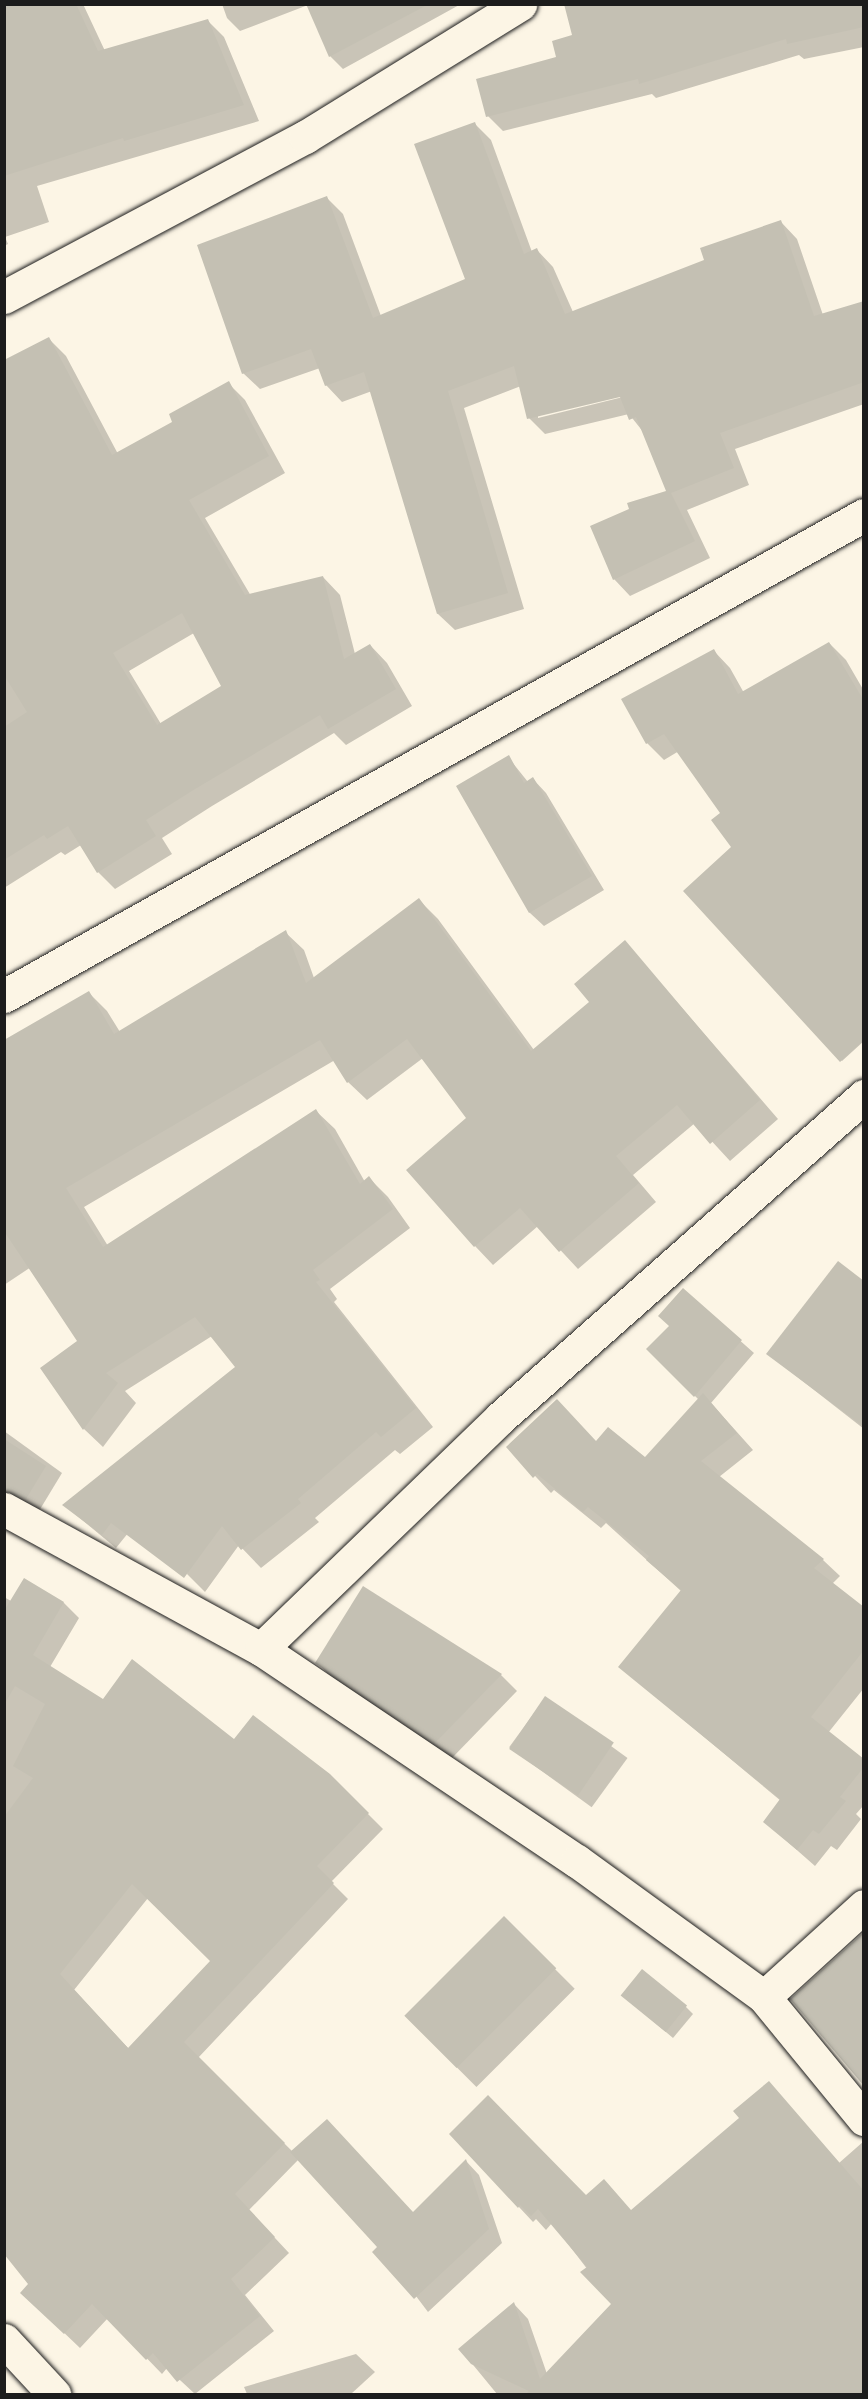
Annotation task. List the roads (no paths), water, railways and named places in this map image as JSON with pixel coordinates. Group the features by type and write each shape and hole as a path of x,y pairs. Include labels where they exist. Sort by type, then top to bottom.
{"street":[{"path":"4,297 305,137 520,4"},
{"path":"4,996 864,515"},
{"path":"261,1649 500,1418 864,1096"},
{"path":"4,1509 261,1649 577,1861 764,1996 864,2118"},
{"path":"764,1996 864,1906"},
{"path":"4,2340 54,2394"}]}
